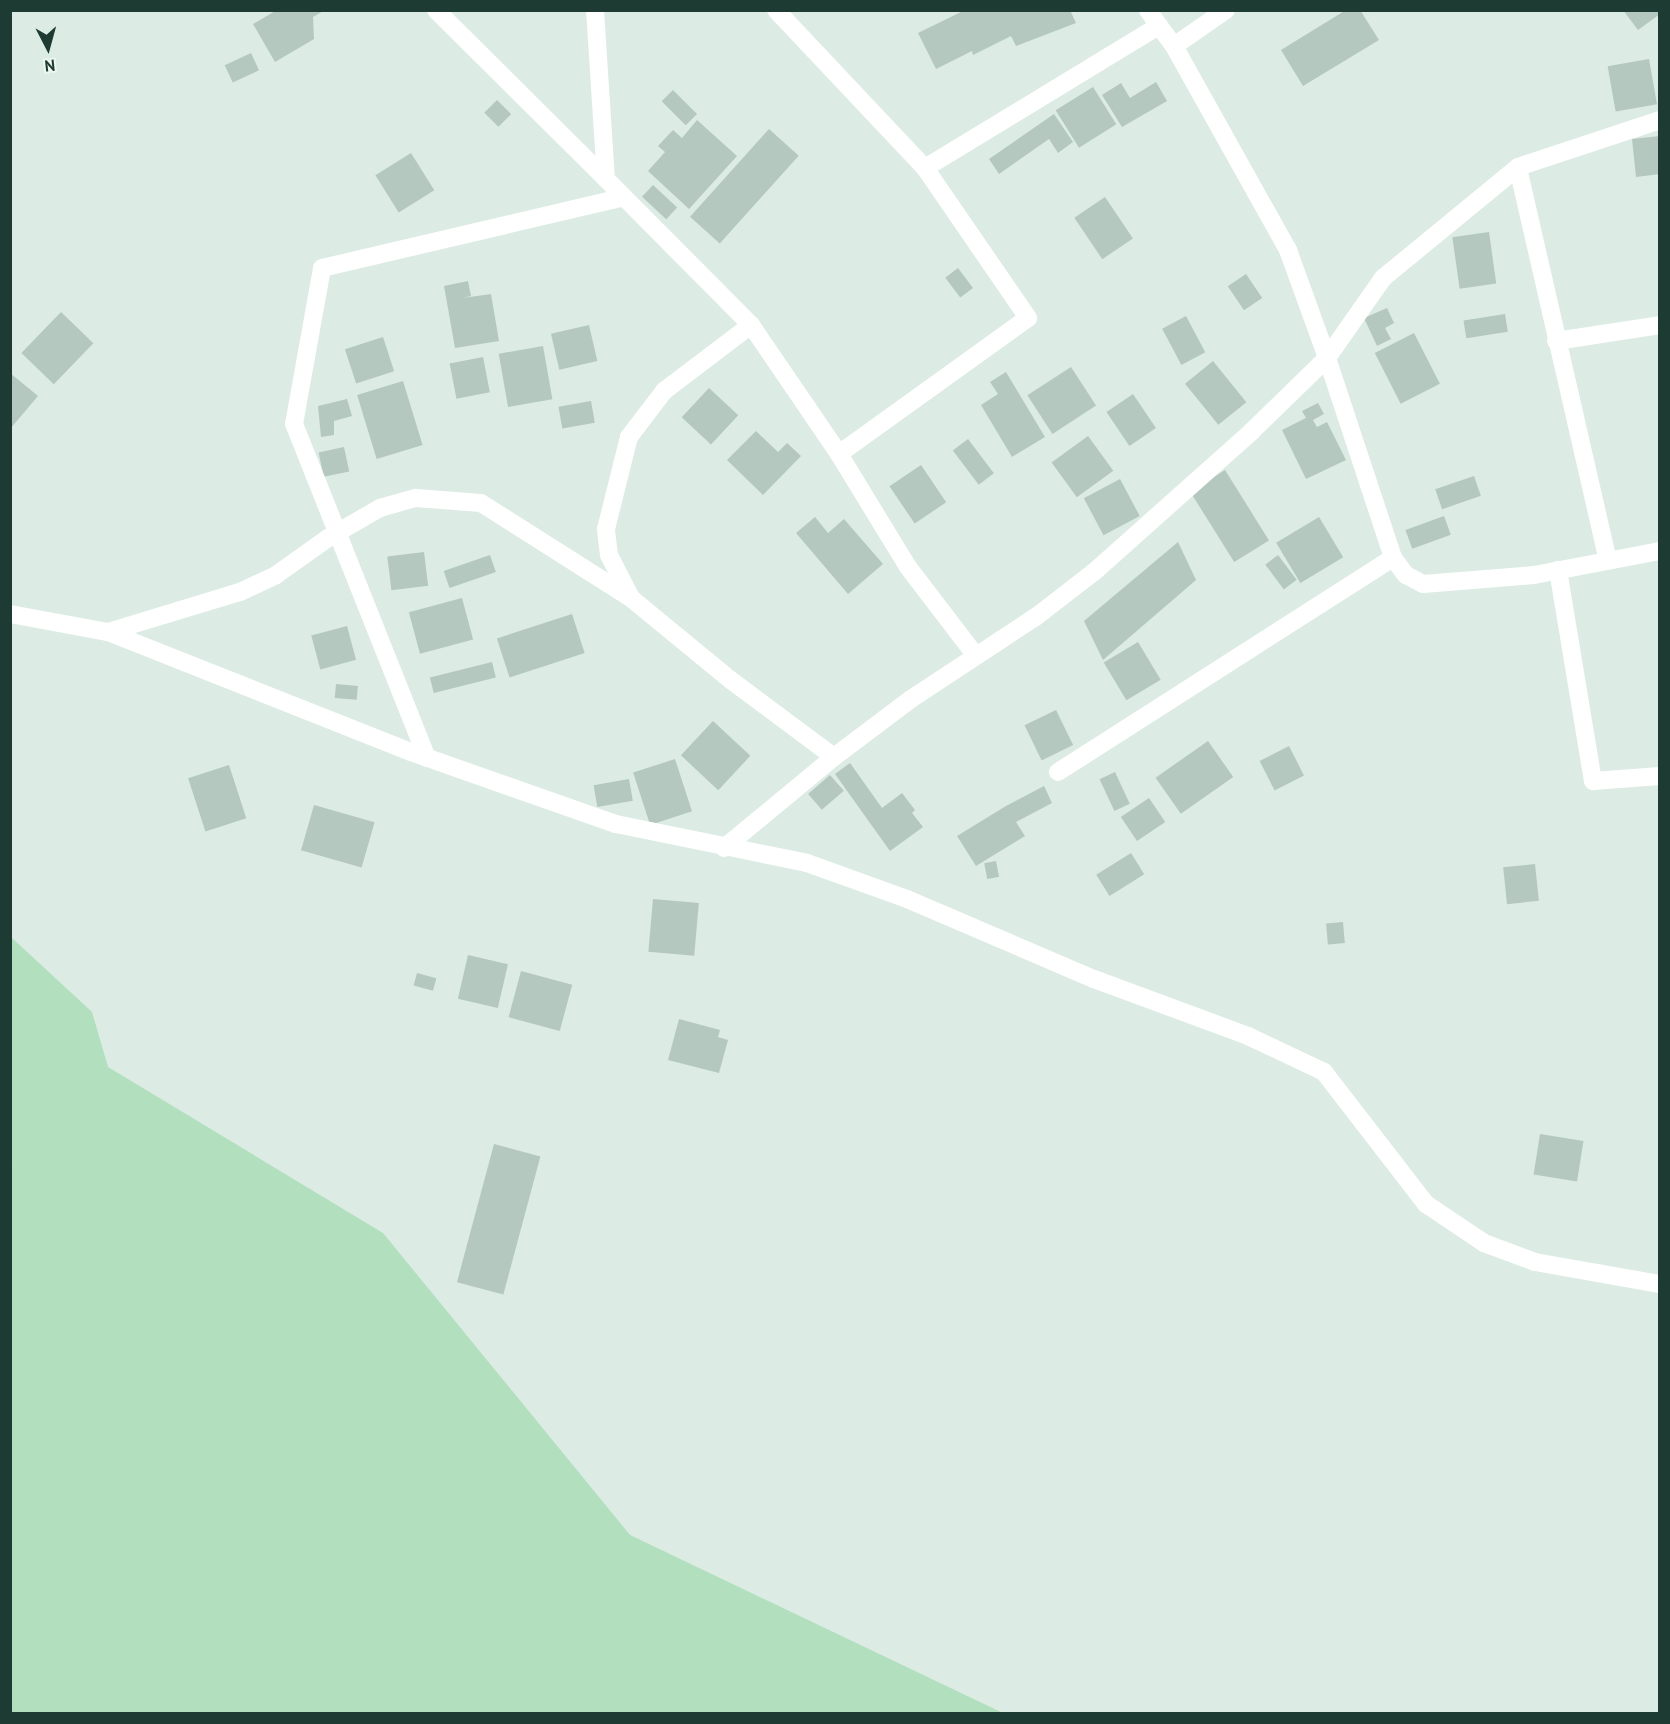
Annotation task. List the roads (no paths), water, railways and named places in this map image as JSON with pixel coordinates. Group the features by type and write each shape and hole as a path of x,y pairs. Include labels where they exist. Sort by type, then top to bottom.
{"street":[{"path":"594,10 606,179"},
{"path":"1148,10 1174,46 1288,250 1327,358 1393,558 1406,575 1423,584 1534,575 1659,551"},
{"path":"1174,46 1226,10"},
{"path":"442,12 751,325 839,454 908,567 976,656"},
{"path":"781,12 925,168 1028,318 933,389 839,454"},
{"path":"925,168 1160,26"},
{"path":"724,848 834,757 911,699 1037,616 1094,572 1252,431 1327,358 1383,278 1518,167 1659,120"},
{"path":"1518,167 1608,561"},
{"path":"427,758 294,424 322,268 624,197"},
{"path":"632,598 609,555 606,529 629,437 664,391 751,325"},
{"path":"1556,341 1659,326"},
{"path":"108,632 240,592 276,575 337,532 380,508 416,498 482,503 632,598 732,681 834,757"},
{"path":"1058,772 1393,558"},
{"path":"1558,570 1593,781 1659,776"},
{"path":"10,614 108,632 427,758 616,824 724,848 807,863 896,895 1094,979 1248,1036 1324,1072 1426,1204 1484,1243 1535,1262 1659,1284"}]}
